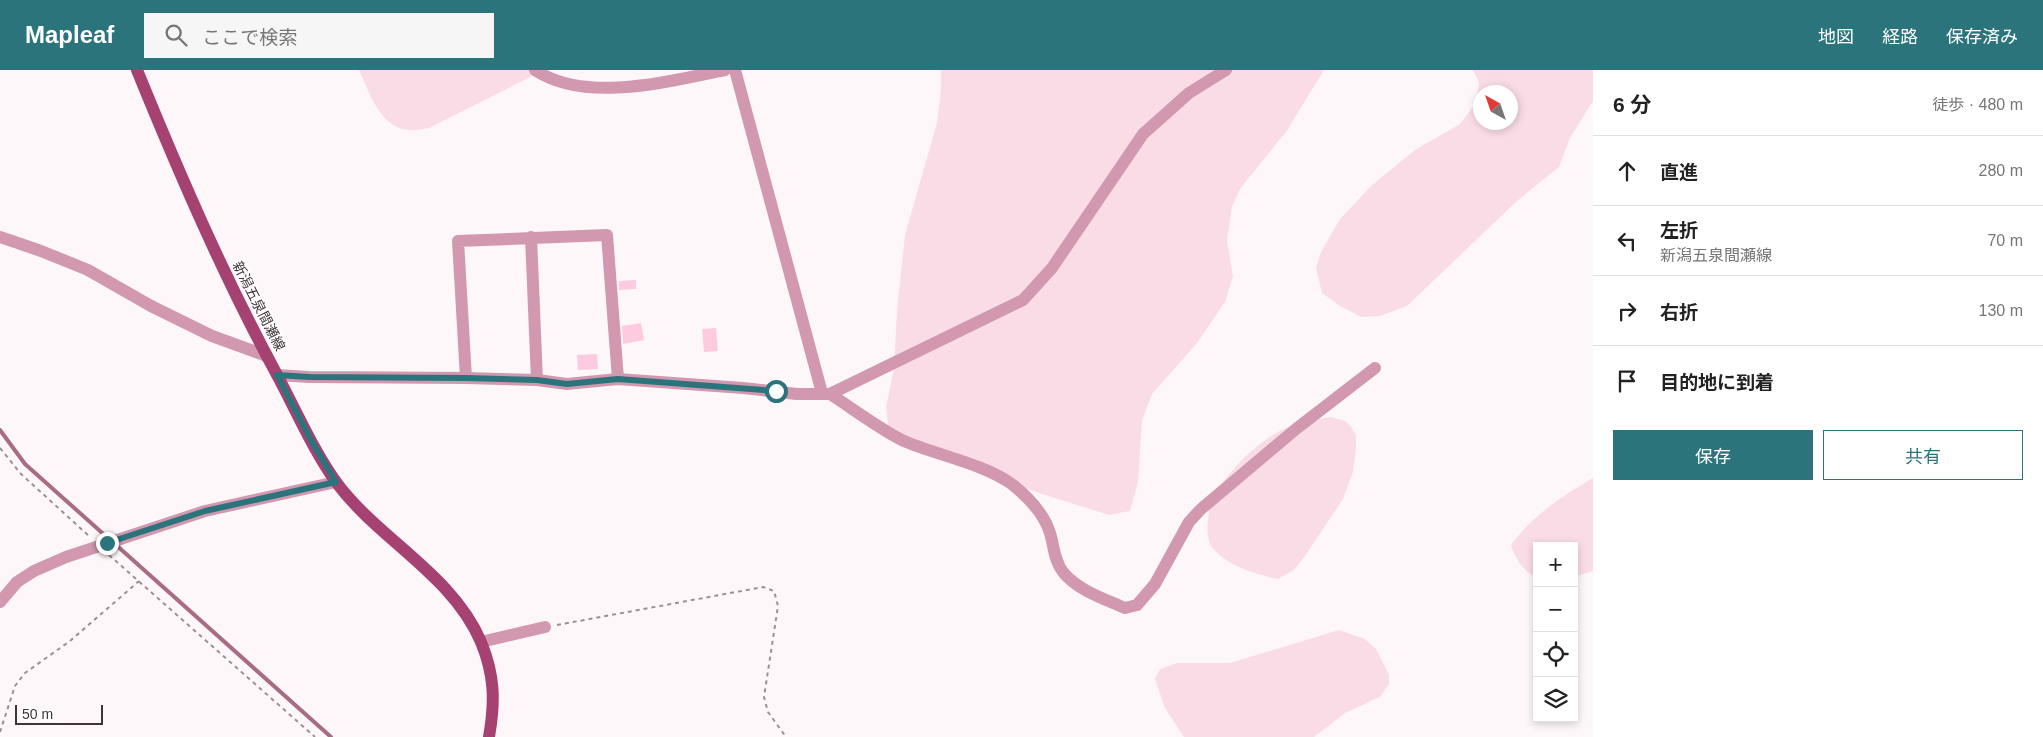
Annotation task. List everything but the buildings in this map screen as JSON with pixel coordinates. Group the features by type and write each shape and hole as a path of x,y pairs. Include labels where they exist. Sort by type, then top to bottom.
{"main road":[{"name":"新潟五泉間瀬線","path":"137,70 178,171 220,261 312,442 336,482 355,505 440,582 455,599 481,642 493,688 494,708 489,737"}],"street":[{"path":"535,70 565,84 594,88 630,86 725,70"},
{"path":"735,70 826,393 902,440 986,471 1011,484 1028,498 1044,518 1050,532 1056,561 1066,576 1089,591 1125,608 1137,604 1155,584 1189,522 1200,508 1296,428 1375,368"},
{"path":"277,375 537,380 567,384 618,379 797,394 826,393 1023,300 1052,268 1142,134 1189,92 1226,70"},
{"path":"466,378 458,241 607,235 618,379"},
{"path":"0,237 88,270 150,306 212,336 267,356"},
{"path":"531,237 537,380"},
{"path":"0,602 17,582 34,571 66,557 205,511 336,482"},
{"path":"481,642 545,627"}],"path":[{"path":"0,448 21,474 108,543 139,581 316,737"},
{"path":"0,732 15,686 25,673 70,641 139,581"},
{"path":"545,627 763,588 774,591 778,606 764,697 768,712 786,737"}],"shaded area":[{"path":"359,70 544,70 429,128 409,130 399,128 391,123 377,108"},
{"path":"941,70 1324,70 1286,132 1240,189 1232,207 1227,240 1233,277 1225,302 1198,342 1152,394 1142,421 1138,482 1130,511 1109,515 1039,493 908,447 888,425 886,407 894,368 897,310 905,235 937,123"},
{"path":"1473,70 1593,70 1593,101 1570,138 1559,167 1517,201 1407,306 1380,316 1361,317 1340,306 1322,293 1316,268 1321,252 1340,219 1372,185 1415,150 1460,124 1473,107 1473,130 1518,130 1518,85 1479,85"},
{"path":"1331,417 1345,421 1351,426 1356,436 1353,472 1343,499 1294,570 1278,579 1251,572 1233,564 1217,553 1209,540 1207,529 1209,513 1211,503 1233,470 1252,450 1284,429"},
{"path":"1593,478 1593,571 1578,576 1578,542 1533,542 1532,575 1520,564 1511,545 1538,515"},
{"path":"1339,630 1365,639 1376,649 1389,675 1389,684 1380,697 1345,713 1314,737 1184,737 1165,708 1155,679 1160,669 1177,663 1230,663"}],"waterway":[{"path":"0,430 25,464 109,539"},
{"path":"115,544 331,737"}],"route":[{"path":"107,543 205,511 336,482 312,442 277,375 537,380 567,384 618,379 776,391"}]}
